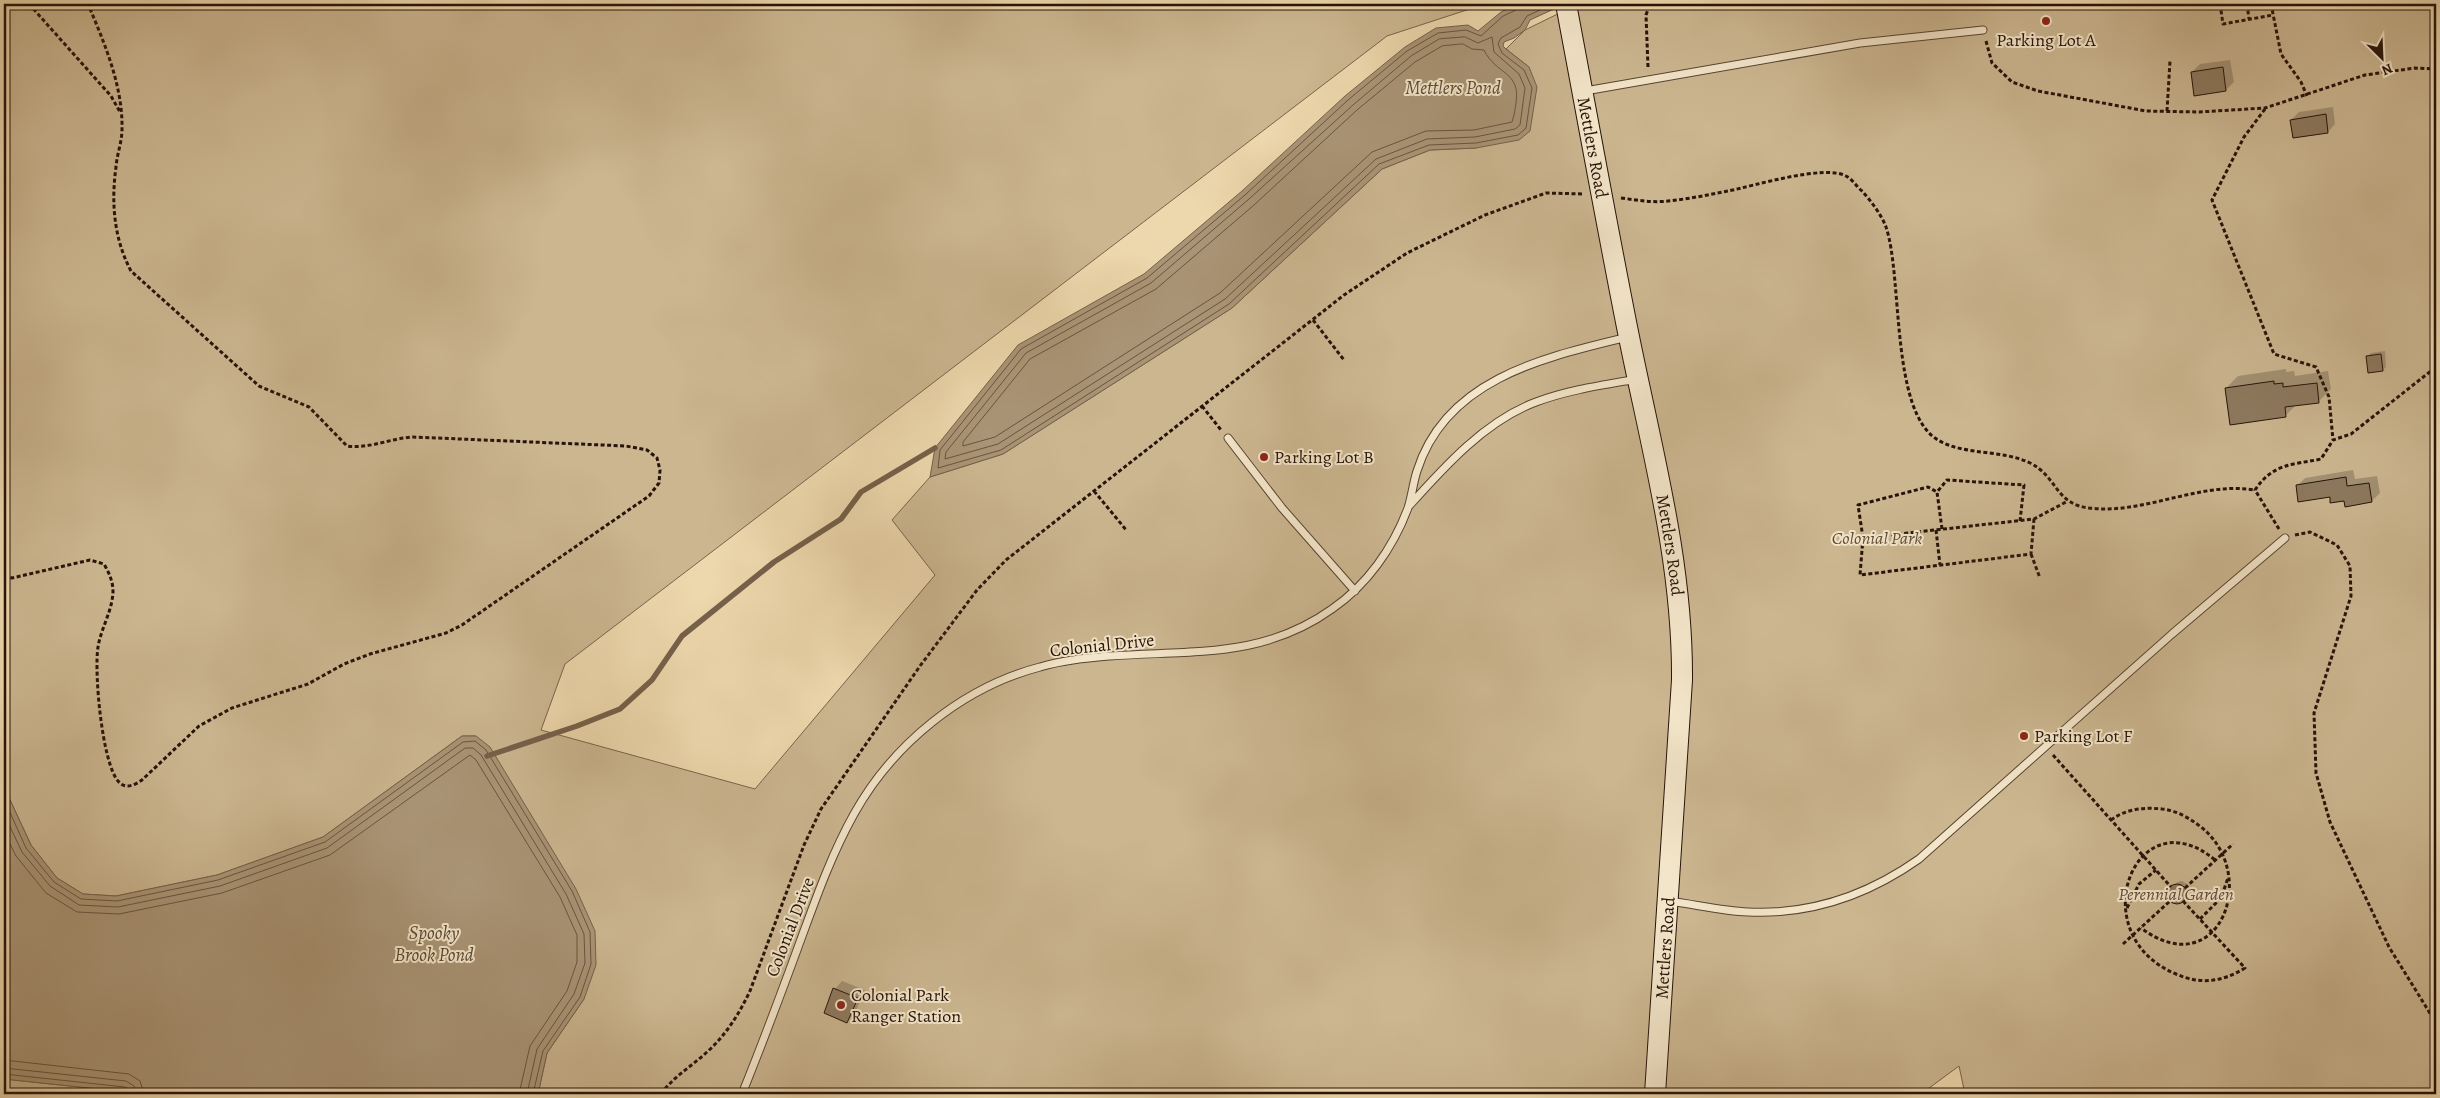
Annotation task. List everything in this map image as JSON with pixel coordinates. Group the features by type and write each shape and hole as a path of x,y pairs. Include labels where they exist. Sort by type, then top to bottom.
{"street":[{"name":"Mettlers Road","path":"1567,8 1629,337 1675,562 1682,634 1682,680 1655,1094"}],"lane":[{"path":"1582,91 1860,43 1984,30"},
{"name":"Colonial Drive","path":"742,1094 841,840 869,790 898,755 920,733 967,698 1015,675 1041,666 1112,656 1249,646 1280,638 1309,625 1354,591 1383,557 1409,506 1417,469 1429,443 1443,420 1462,402 1486,385 1538,361 1629,337"},
{"name":"Colonial Drive","path":"1409,506 1463,450 1508,416 1534,403 1557,395 1638,378"},
{"path":"1228,438 1282,508 1354,591"},
{"path":"1668,901 1747,912 1782,911 1842,900 1874,887 1919,859 2172,634 2285,538"}],"path":[{"path":"29,4 111,96 122,114"},
{"path":"4,576 12,578 90,560 104,564 112,577 111,606 98,647 98,710 118,782 125,786 133,786 142,780 199,726 232,708 308,684 344,664 370,654 446,633 462,626 649,496 659,483 660,470 657,458 647,450 626,446 414,437 395,438 361,448 347,446 309,407 259,386 131,271 122,254 116,230 114,205 122,114 108,55 88,4"},
{"path":"1649,79 1646,14 1650,4"},
{"path":"2220,4 2223,24 2273,15"},
{"path":"2247,4 2249,19"},
{"path":"2271,4 2281,54 2301,82 2308,96"},
{"path":"1984,30 1992,63 2012,82 2048,93 2146,111 2199,112 2265,108 2308,96 2365,76 2415,68 2436,69"},
{"path":"2167,111 2170,61"},
{"path":"2255,490 2264,476 2279,467 2322,459 2333,440 2329,397 2316,368 2274,354 2212,200 2244,137 2265,108"},
{"path":"1615,198 1667,201 1726,192 1806,174 1828,172 1846,176 1870,200 1885,225 1892,250 1908,394 1927,431 1937,440 1950,445 2030,463 2046,474 2066,502 2088,508 2133,508 2218,490 2243,488 2255,490 2285,538 2310,532 2337,545 2350,566 2351,596 2314,713 2316,773 2330,822 2381,929 2436,1023"},
{"path":"662,1094 669,1084 709,1051 739,1014 804,846 821,809 956,615 1001,565 1202,406 1380,269 1407,253 1485,215 1546,193 1591,195"},
{"path":"1313,320 1344,360"},
{"path":"2333,440 2351,434 2436,367"},
{"path":"1202,406 1228,438"},
{"path":"1942,529 1938,492 1947,480 2024,485 2020,521"},
{"path":"1938,492 1928,487 1858,505 1863,538 1860,575 2031,554"},
{"path":"1094,491 1127,531"},
{"path":"1863,538 2034,519 2066,502"},
{"path":"2034,519 2031,554 2040,578"},
{"path":"1936,530 1940,565"},
{"path":"2046,747 2171,887"},
{"path":"2112,820 2128,812 2147,808 2167,809 2185,816 2204,828 2223,853 2230,885 2229,901 2222,920 2212,933 2195,943 2174,944 2155,939 2141,928"},
{"path":"2183,901 2245,968 2217,981 2190,979 2166,970 2147,956 2132,935 2126,911 2125,892 2128,879 2144,856 2156,847 2181,843 2196,847 2215,860"},
{"path":"2185,888 2233,844"},
{"path":"2126,911 2139,884 2156,870"},
{"path":"2200,919 2221,898 2226,888 2228,875"},
{"path":"2123,944 2170,901"}],"green space":[{"name":"Colonial Park","path":"4,4 1485,4 1387,36 565,664 541,730 755,789 935,575 892,520 930,477 1003,454 1232,308 1382,169 1430,150 1476,148 1529,67 1506,49 1525,30 1578,4 2436,4 2436,1094 1965,1094 1959,1066 1921,1094 538,1094 547,1053 584,999 476,736 462,736 323,837 217,875 116,896 83,894 57,878 31,845 4,787"},
{"path":"4,1079 144,1094 4,1094"}],"water":[{"name":"Mettlers Pond","path":"1517,4 1573,4 1556,8 1530,20 1525,30 1504,42 1503,46 1506,49 1529,67 1537,87 1530,131 1519,140 1476,148 1430,150 1382,169 1232,308 1003,454 930,477 935,448 1018,345 1144,274 1242,191 1345,96 1405,47 1436,28 1468,25 1478,31 1501,12"},
{"name":"Spooky Brook Pond","path":"462,736 476,736 490,747 576,889 595,931 596,965 584,999 547,1053 538,1094 145,1094 4,1079 4,787 31,845 57,878 83,894 116,896 217,875 323,837"}],"building":[{"path":"2223,67 2226,91 2194,96 2191,72"},
{"path":"2326,114 2328,133 2293,138 2290,120"},
{"path":"2381,354 2383,371 2368,373 2366,356"},
{"path":"2274,381 2274,384 2283,383 2283,387 2317,383 2319,403 2285,407 2286,417 2230,425 2225,388"},
{"path":"2346,477 2347,486 2369,483 2372,502 2345,507 2344,501 2330,503 2330,497 2298,502 2296,485"},
{"path":"2177,884 2184,887 2187,894 2184,901 2177,904 2170,901 2167,894 2170,887"},
{"name":"Colonial Park Ranger Station","path":"833,988 858,998 847,1023 824,1013"}],"waterway":[{"path":"487,756 577,726 620,709 652,680 682,636 774,562 841,519 861,492 935,448"}],"place":[{"name":"Parking Lot A","path":"2046,21"},
{"name":"Parking Lot B","path":"1264,457"},
{"name":"Parking Lot F","path":"2024,736"},
{"name":"Colonial Park Ranger Station","path":"841,1005"}],"park label":[{"name":"Perennial Garden","path":"2176,894"}]}
